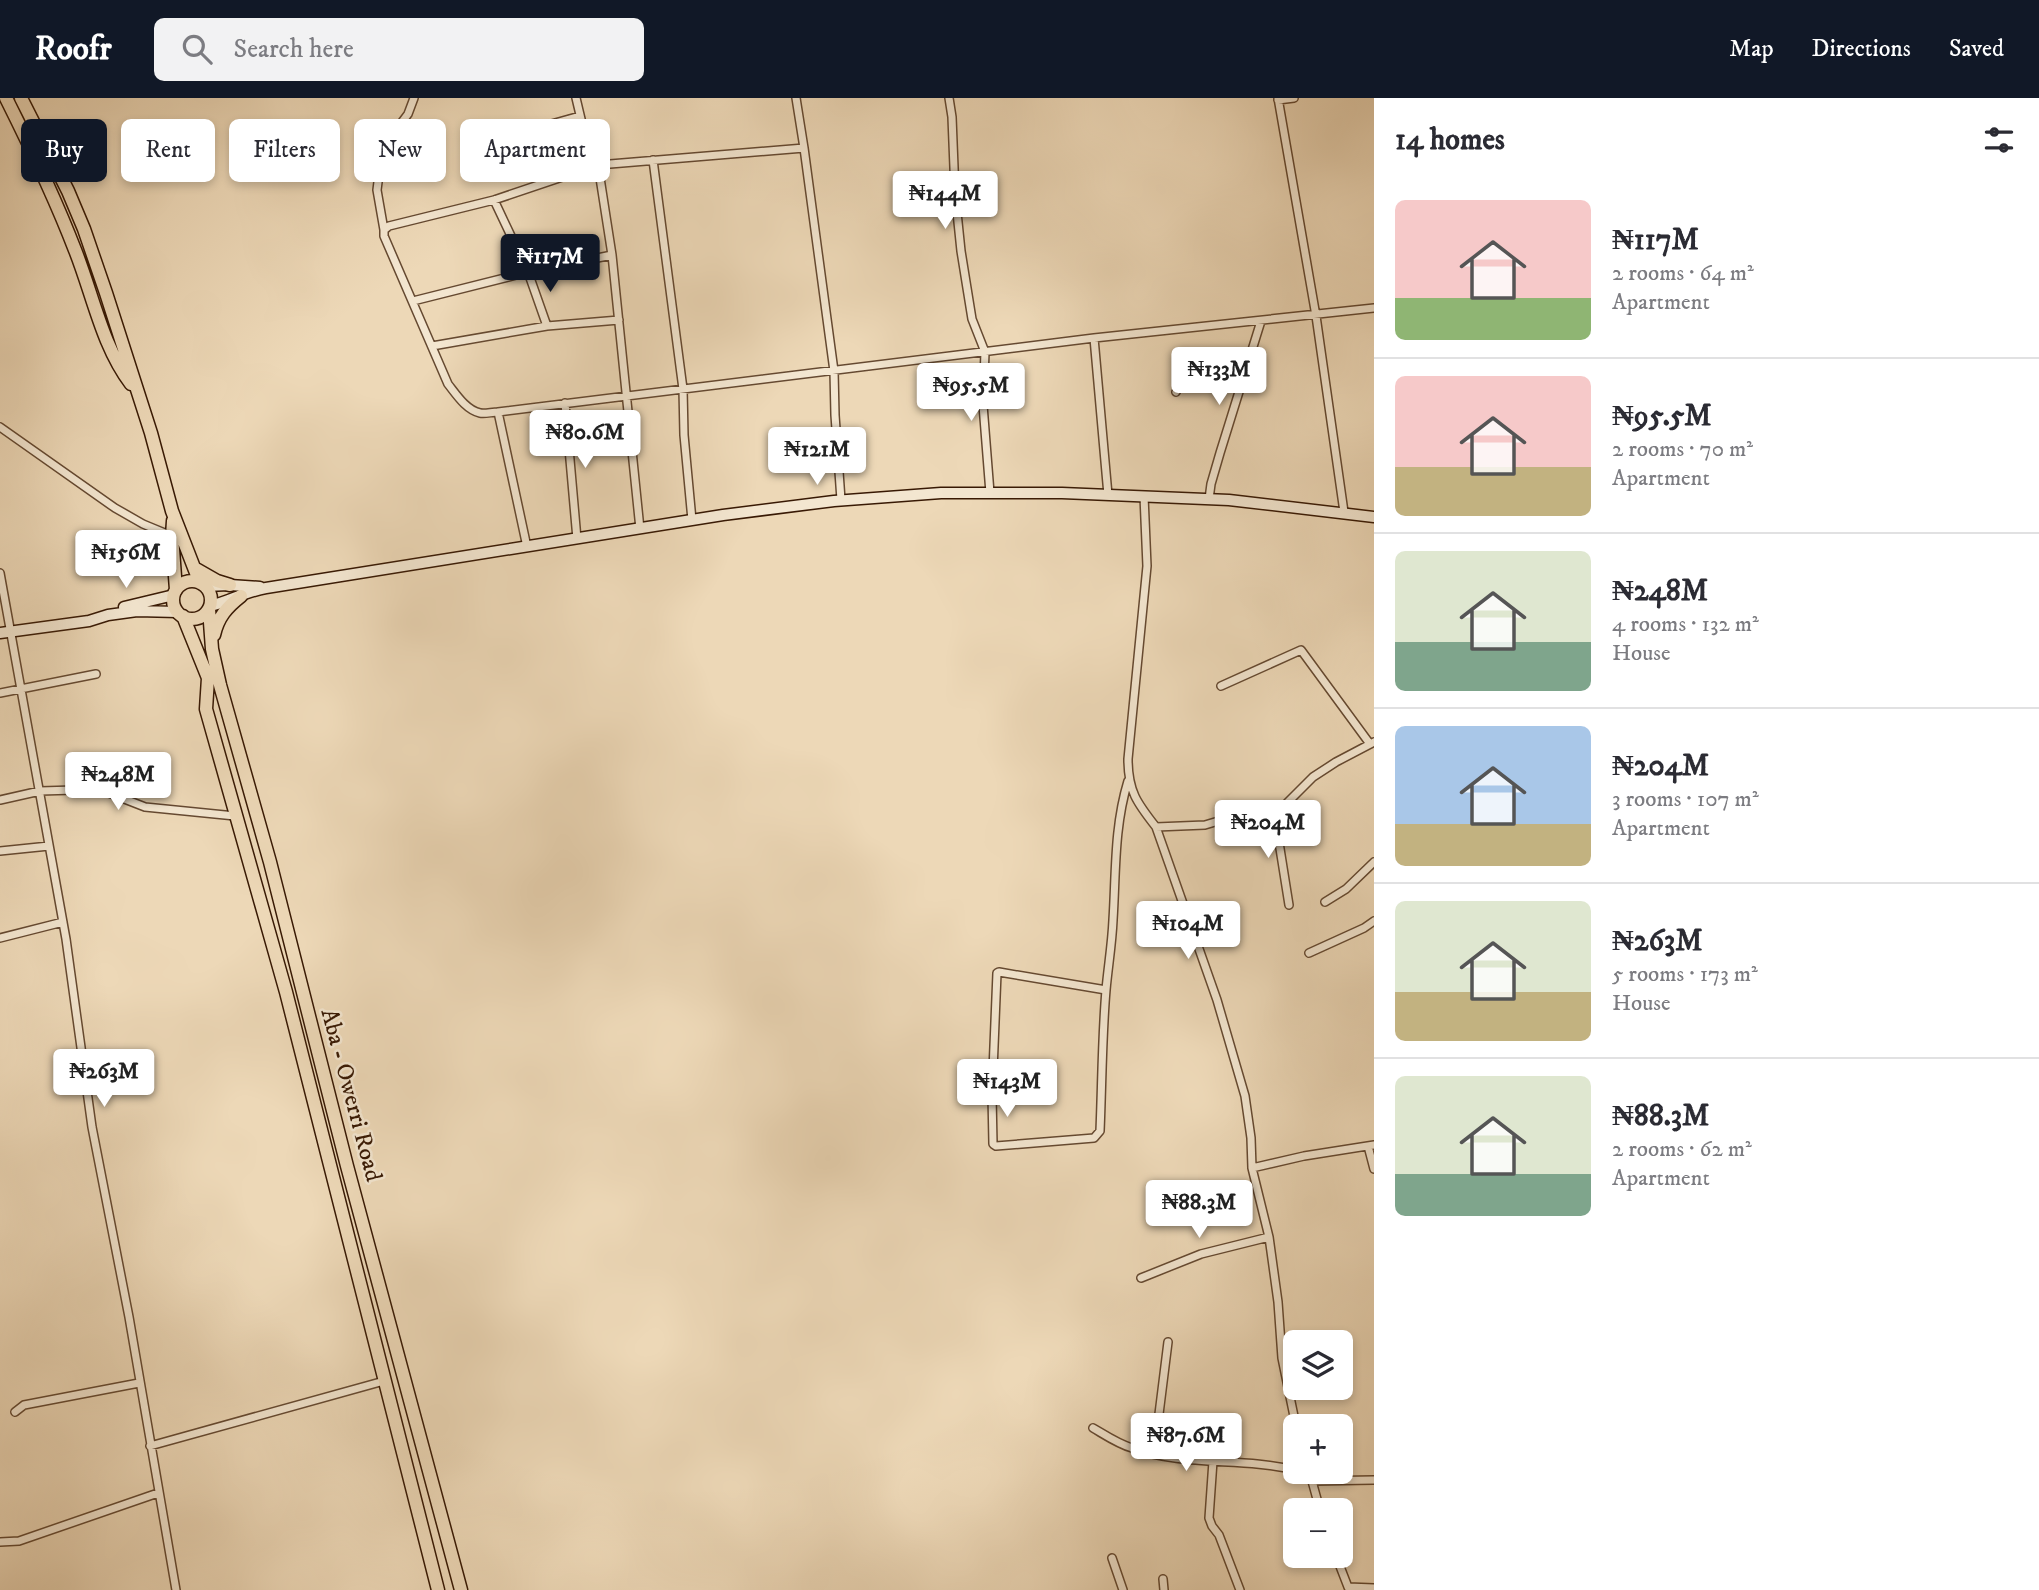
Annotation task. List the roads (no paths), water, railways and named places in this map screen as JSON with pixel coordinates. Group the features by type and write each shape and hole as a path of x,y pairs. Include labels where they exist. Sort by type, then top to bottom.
{"highway":[{"name":"Aba - Owerri Road","path":"6,98 47,181 76,251 110,348 120,369 138,393"},
{"name":"Aba - Owerri Road","path":"21,98 84,229 173,510 195,569 211,595 212,649 220,685 270,862 347,1166 461,1590"},
{"name":"Aba - Owerri Road","path":"173,510 174,607 180,614 208,678 206,709 286,992 438,1590"},
{"path":"195,569 230,585"},
{"path":"175,592 187,582 203,584"},
{"path":"212,649 220,617 228,606 241,596"},
{"path":"180,614 194,619 205,614 210,607"},
{"path":"331,1168 347,1166"}],"main road":[{"path":"210,607 253,590 692,520 841,500 941,493 1144,496 1209,499 1374,517"},
{"path":"203,584 266,588"},
{"path":"89,621 111,610 175,592"},
{"path":"6,632 89,621 136,611 180,614"}],"street":[{"path":"414,98 408,114 389,136 382,150 377,190 384,236 448,384 459,399 479,413 1094,338 1374,308"},
{"path":"576,98 581,119"},
{"path":"796,98 834,371 841,500"},
{"path":"949,98 961,251 972,318 985,352 983,405 990,493"},
{"path":"1294,98 1278,99 1316,316 1343,512"},
{"path":"569,119 580,116"},
{"path":"610,164 804,148"},
{"path":"653,160 683,389 684,435 692,520"},
{"path":"384,230 388,226 494,200 547,182"},
{"path":"601,182 612,256 640,529"},
{"path":"494,200 528,272 547,326"},
{"path":"413,300 528,272 612,256"},
{"path":"432,346 547,326 619,320"},
{"path":"1209,499 1241,381 1261,321"},
{"path":"1094,338 1108,495"},
{"path":"1176,393 1182,382 1205,378 1241,381"},
{"path":"565,403 577,539"},
{"path":"498,412 527,547"},
{"path":"0,428 115,508 142,524 172,536"},
{"path":"1106,990 997,973 992,1096 993,1144 996,1146 1094,1138 1100,1131 1115,849 1121,801 1128,780 1147,566 1144,496"},
{"path":"0,573 6,632 40,791 63,922 92,1127 176,1590"},
{"path":"1156,827 1205,825 1245,813 1281,809 1313,778 1336,761 1372,743 1301,650 1221,686"},
{"path":"0,693 96,674"},
{"path":"1128,780 1139,805 1156,827 1233,1051 1245,1096 1252,1168 1269,1237 1282,1358 1294,1414"},
{"path":"0,800 40,791 75,790 108,793 145,807 235,816"},
{"path":"1274,811 1289,905"},
{"path":"0,851 49,846"},
{"path":"1325,902 1346,889 1374,862"},
{"path":"1310,953 1374,921"},
{"path":"0,939 63,922"},
{"path":"1252,1168 1304,1156 1371,1146 1374,1169"},
{"path":"1141,1278 1201,1254 1269,1237"},
{"path":"1154,1454 1168,1342"},
{"path":"150,1446 384,1381"},
{"path":"15,1412 24,1405 139,1383"},
{"path":"1093,1428 1133,1449 1154,1454 1283,1467"},
{"path":"1213,1461 1209,1518 1219,1535 1240,1590"},
{"path":"1353,1480 1374,1480"},
{"path":"0,1542 19,1541 158,1493"},
{"path":"1112,1558 1123,1590"},
{"path":"1340,1568 1348,1588 1374,1588"},
{"path":"1163,1578 1164,1590"}]}
